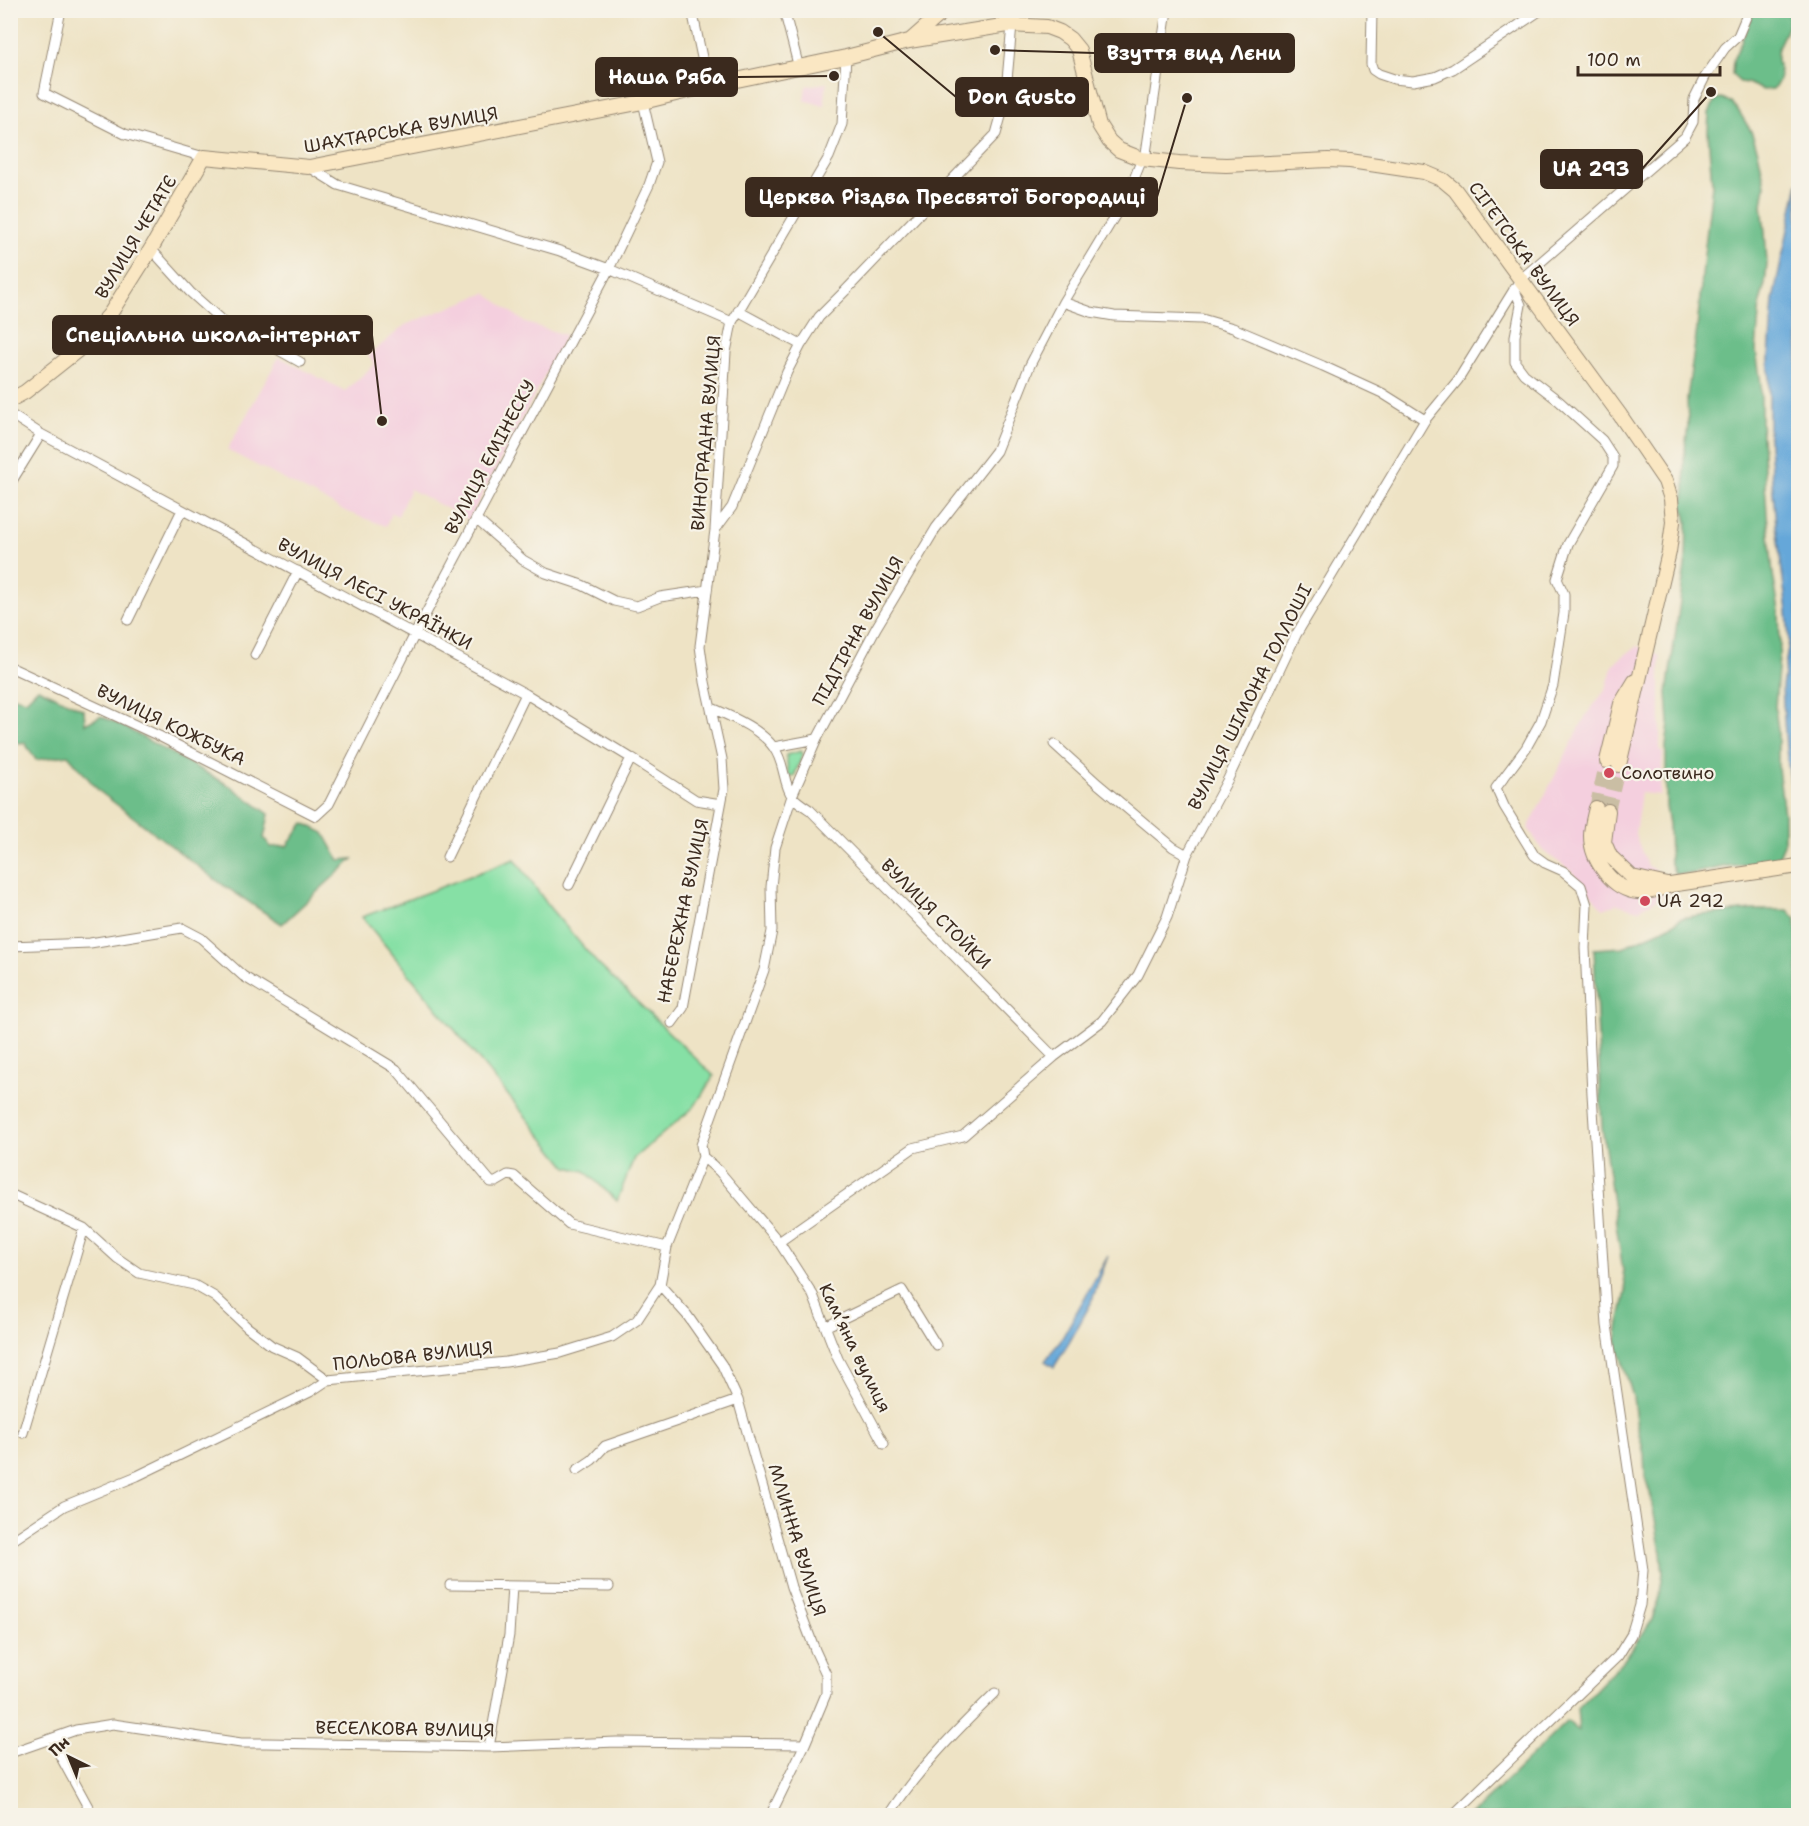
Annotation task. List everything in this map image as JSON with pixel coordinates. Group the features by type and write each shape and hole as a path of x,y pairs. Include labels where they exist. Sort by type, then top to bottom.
{"street":[{"name":"ШАХТАРСЬКА ВУЛИЦЯ","path":"61,10 44,93 125,134 204,157 309,167 643,102"},
{"path":"692,10 708,86"},
{"path":"783,10 799,68"},
{"path":"909,41 945,10"},
{"path":"715,530 732,507 787,372 819,316 996,134 1005,102 1014,10"},
{"name":"ПІДГІРНА ВУЛИЦЯ","path":"703,1158 701,1145 764,970 772,931 771,887 775,848 792,796 817,739 876,628 936,528 996,451 1030,365 1063,302 1128,194 1143,159 1167,10"},
{"path":"1372,10 1372,70 1394,79 1413,81 1435,77 1453,69 1541,10"},
{"name":"ВУЛИЦЯ ШІМОНА ГОЛЛОШІ","path":"779,1242 913,1148 963,1136 1054,1057 1102,1021 1138,975 1167,917 1187,855 1228,778 1296,635 1425,420 1458,380 1517,284 1685,137 1693,122 1694,99 1705,77 1725,48 1738,36 1749,10"},
{"name":"СІГЕТСЬКА ВУЛИЦЯ","path":"643,102 909,41 1012,25 1047,27 1070,39 1079,50 1099,125 1109,141 1119,150 1143,159 1179,163 1226,165 1350,161 1424,172 1443,180 1455,190 1517,284 1620,415 1665,480 1671,499 1673,522 1669,552 1642,669 1621,704 1613,763"},
{"path":"732,322 829,157 842,124 846,57"},
{"name":"ВУЛИЦЯ ЕМІНЕСКУ","path":"316,816 328,804 415,634 609,269 649,185 657,162 643,102"},
{"name":"ВУЛИЦЯ ЧЕТАТЄ","path":"10,400 25,392 78,350 110,314 152,249 204,157"},
{"name":"ВИНОГРАДНА ВУЛИЦЯ","path":"309,167 338,185 560,251 609,269 732,322 726,352 715,530 700,646 705,682 722,759 724,789 721,804"},
{"path":"152,249 190,292 248,344 273,347 300,362"},
{"path":"1452,1815 1618,1656 1631,1635 1640,1605 1643,1570 1607,1325 1591,1083 1585,948 1587,904 1581,886 1563,871 1534,855 1504,806 1496,788 1526,748 1541,721 1553,685 1564,613 1564,594 1557,579 1568,544 1613,466 1613,457 1602,440 1559,401 1524,374 1515,362 1515,336 1521,305 1517,284"},
{"path":"1063,302 1091,312 1114,316 1202,319 1233,328 1382,393 1425,420"},
{"path":"738,311 801,345"},
{"name":"ВУЛИЦЯ ЛЕСІ УКРАЇНКИ","path":"10,414 41,434 526,694 696,800 721,804"},
{"path":"10,484 41,434"},
{"path":"128,620 182,510"},
{"path":"476,519 523,560 546,573 582,585 614,601 637,606 660,597 707,590"},
{"path":"255,655 298,571"},
{"name":"ВУЛИЦЯ КОЖБУКА","path":"10,667 159,736 316,816"},
{"path":"447,857 526,694"},
{"path":"712,708 759,733 774,747 783,765 786,784 792,796"},
{"path":"774,747 817,739"},
{"path":"1054,744 1173,847 1187,855"},
{"path":"569,885 631,758"},
{"name":"ВУЛИЦЯ СТОЙКИ","path":"792,796 810,810 1054,1057"},
{"name":"НАБЕРЕЖНА ВУЛИЦЯ","path":"672,1023 683,1008 721,804"},
{"path":"1602,809 1604,842 1610,856 1632,877 1673,885 1798,866"},
{"path":"10,946 90,943 182,928 201,938 243,976 396,1069 491,1182 496,1182 508,1175 514,1176 570,1224 667,1247"},
{"name":"Камʼяна вулиця","path":"703,1158 719,1171 779,1242 813,1295 838,1359 884,1443"},
{"name":"ПОЛЬОВА ВУЛИЦЯ","path":"10,1542 64,1506 137,1476 310,1392 328,1380 506,1362 561,1353 612,1337 637,1320 660,1285 667,1247 703,1158"},
{"path":"10,1194 84,1228 117,1258 139,1273 194,1285 215,1297 247,1327 272,1346 297,1357 328,1380"},
{"path":"23,1433 84,1228"},
{"name":"МЛИННА ВУЛИЦЯ","path":"660,1285 687,1315 722,1365 738,1400 791,1587 826,1674 826,1694 805,1744 770,1815"},
{"path":"827,1326 902,1290 936,1345"},
{"path":"578,1470 605,1446 738,1400"},
{"path":"450,1585 609,1587"},
{"path":"489,1747 508,1644 512,1586"},
{"path":"888,1815 949,1738 995,1693"},
{"name":"ВЕСЕЛКОВА ВУЛИЦЯ","path":"10,1753 76,1730 113,1724 241,1743 489,1747 617,1742 805,1744"},
{"path":"51,1739 93,1815"}],"shaded area":[{"path":"827,83 824,106 804,100 806,86"},
{"path":"486,293 526,323 566,335 469,520 410,489 398,516 392,513 386,526 347,512 227,450 279,357 345,391 375,364 368,356 405,325"},
{"name":"Солотвино","path":"1637,646 1660,656 1660,752 1663,752 1660,795 1641,793 1635,834 1647,865 1669,879 1671,892 1638,910 1617,904 1603,909 1570,870 1543,851 1528,828 1585,717 1606,689 1613,664"}],"green space":[{"path":"1755,10 1790,11 1788,25 1777,53 1780,75 1773,89 1763,90 1740,82 1732,75 1733,60"},
{"path":"1722,98 1738,110 1751,131 1765,185 1762,205 1767,264 1760,302 1756,351 1761,384 1767,514 1779,611 1780,644 1775,708 1778,731 1778,768 1784,814 1784,844 1779,856 1773,861 1727,866 1690,874 1675,874 1670,861 1666,807 1666,746 1669,723 1667,693 1686,559 1687,522 1683,503 1684,458 1688,425 1687,398 1697,329 1712,185 1709,113 1715,100"},
{"path":"38,688 84,710 85,724 101,716 230,786 269,814 264,838 271,847 287,846 304,823 324,833 339,860 353,859 282,924 220,883 99,791 68,755 36,760 25,743 11,742 11,696 26,700"},
{"path":"801,751 803,754 794,776 789,777 786,755"},
{"path":"515,859 550,908 597,963 714,1076 694,1107 634,1158 617,1201 585,1171 567,1167 362,917"},
{"path":"1753,910 1788,910 1796,919 1798,948 1798,1815 1471,1815 1567,1721 1579,1731 1577,1709 1624,1660 1651,1622 1659,1600 1663,1573 1633,1397 1616,1341 1626,1292 1602,1127 1594,949 1623,947 1668,927 1682,918"}],"water":[{"path":"1798,183 1798,836 1786,749 1782,687 1789,641 1769,446 1769,358 1773,300"},
{"path":"1108,1256 1091,1303 1054,1367 1045,1361 1062,1338"}],"tunnel":[{"path":"1596,808 1607,761"},
{"path":"1608,811 1619,765"}],"place":[{"name":"Don Gusto","path":"878,32"},
{"name":"Взуття вид Лєни","path":"995,50"},
{"name":"Наша Ряба","path":"834,76"},
{"name":"UA 293","path":"1711,92"},
{"name":"Церква Різдва Пресвятої Богородиці","path":"1187,98"},
{"name":"Спеціальна школа-інтернат","path":"382,421"},
{"name":"Солотвино","path":"1609,773"},
{"name":"UA 292","path":"1645,901"}]}
